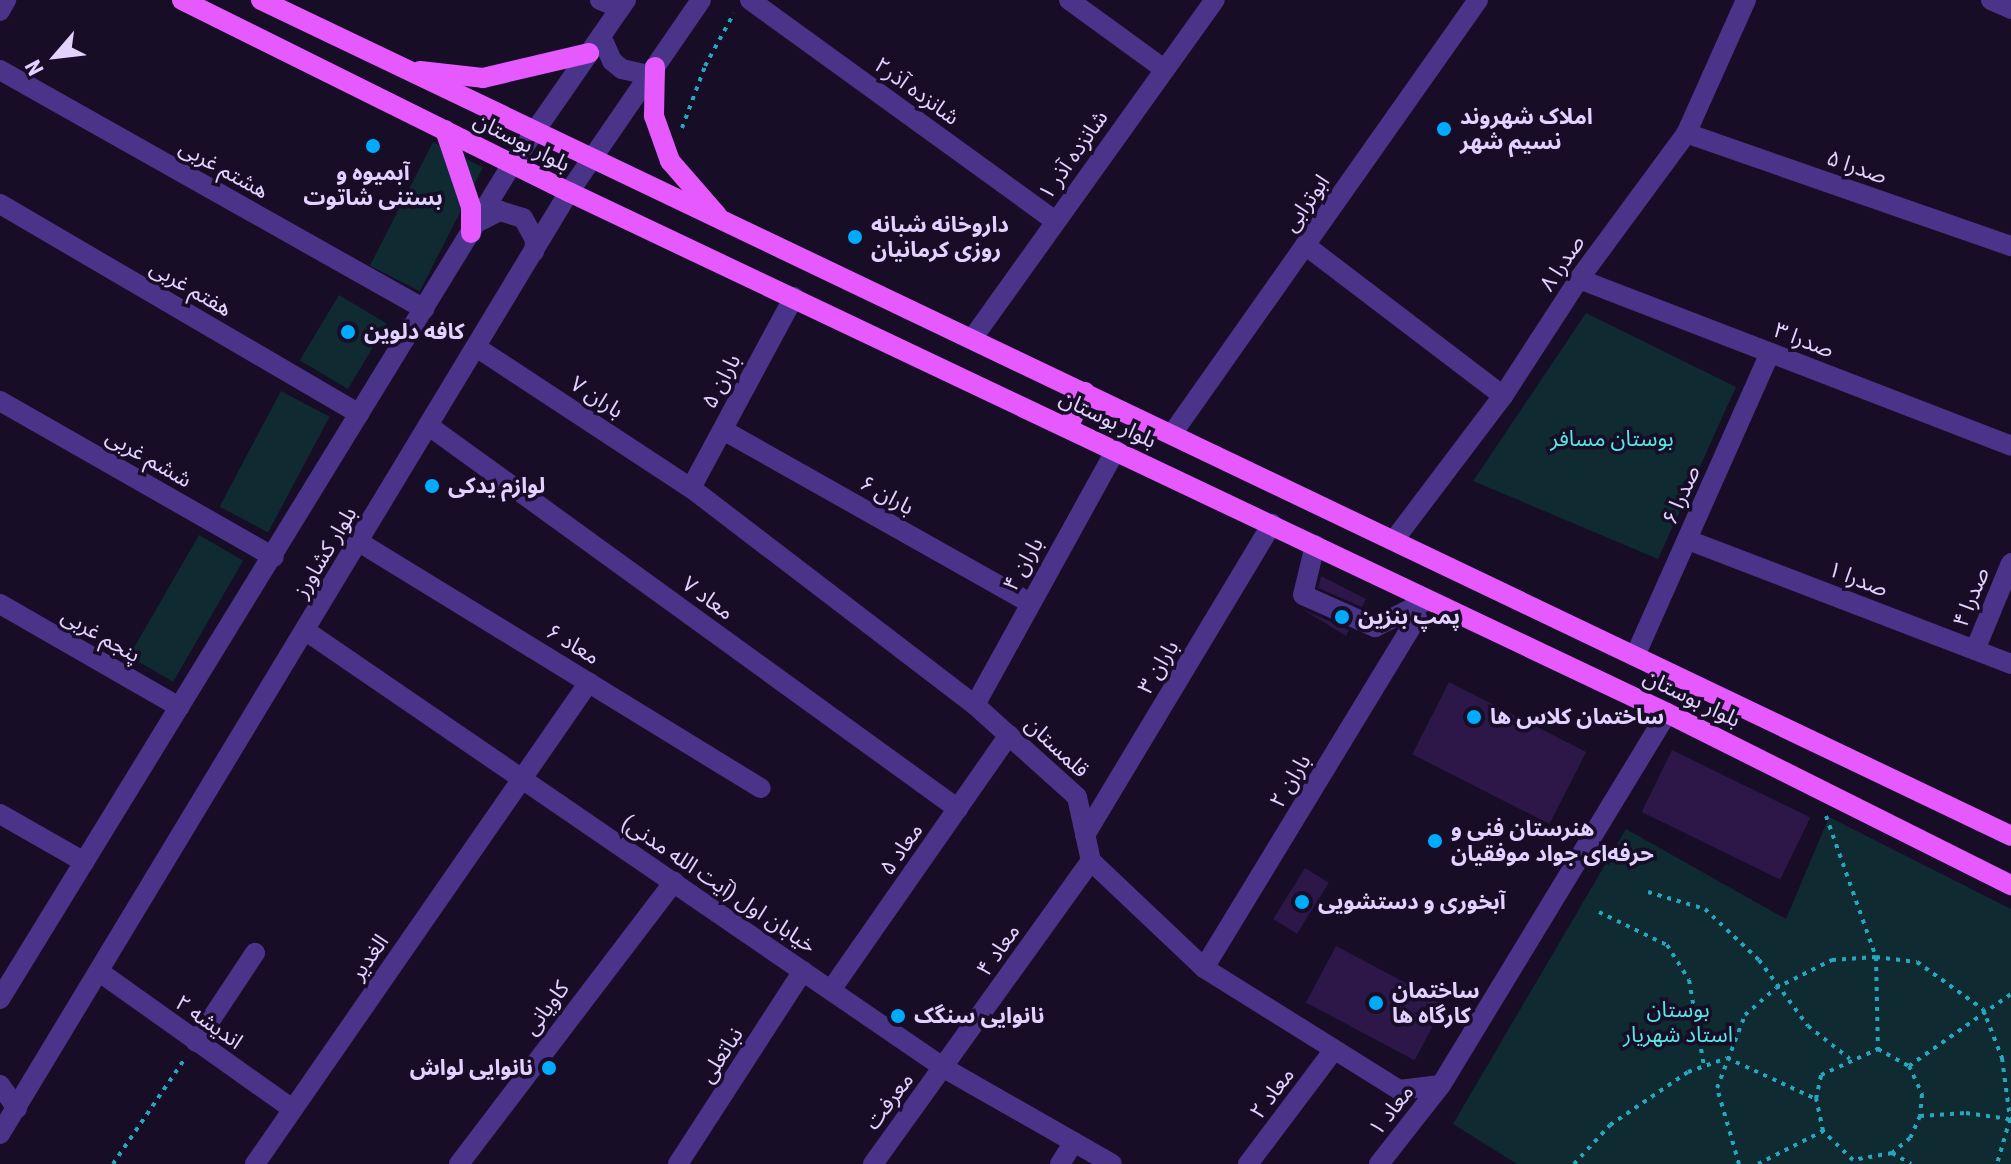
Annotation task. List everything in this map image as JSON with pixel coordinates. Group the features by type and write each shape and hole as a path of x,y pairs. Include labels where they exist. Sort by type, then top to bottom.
{"main road":[{"name":"بلوار بوستان","path":"182,0 569,192 1814,784 2011,885"},
{"name":"بلوار بوستان","path":"261,0 2011,836"},
{"path":"407,70 483,78 589,53"},
{"path":"652,71 654,116 670,161 722,221"},
{"path":"445,130 475,228"},
{"path":"1068,427 1085,392"}],"street":[{"path":"0,11 6,0"},
{"path":"600,0 623,4"},
{"name":"بلوار کشاورز","path":"0,1134 101,973 569,192 701,0"},
{"name":"شانزده آذر۲","path":"750,0 1055,221"},
{"path":"1069,0 1164,69"},
{"name":"شانزده آذر ۱","path":"972,339 1215,0"},
{"name":"صدرا ۸","path":"1394,540 1503,396 1579,279 1686,133 1746,0"},
{"name":"ابوترابی","path":"1172,434 1472,2"},
{"name":"بلوار کشاورز","path":"0,999 274,557 512,164 623,4"},
{"path":"601,36 612,61 636,75 652,71"},
{"name":"هشتم غربی","path":"0,70 424,309"},
{"name":"صدرا ۵","path":"1686,133 2011,246"},
{"name":"هفتم غربی","path":"0,204 359,414"},
{"path":"475,228 488,214 513,213 531,228 534,252"},
{"path":"1305,245 1503,396"},
{"name":"صدرا ۳","path":"1579,279 2011,446"},
{"name":"باران ۵","path":"691,488 794,297"},
{"name":"باران ۷","path":"476,347 691,488"},
{"name":"صدرا ۶","path":"1635,656 1770,353"},
{"name":"ششم غربی","path":"0,401 274,557"},
{"name":"معاد ۷","path":"429,426 958,809"},
{"name":"باران ۶","path":"723,430 1028,602"},
{"name":"باران ۴","path":"975,705 1028,602 1116,450"},
{"name":"قلمستان","path":"691,488 975,705 1077,797 1091,861"},
{"name":"باران ۳","path":"1085,835 1272,524"},
{"name":"صدرا ۱","path":"1688,540 2011,664"},
{"name":"معاد ۶","path":"359,542 761,788"},
{"path":"1315,545 1303,595 1375,627 1429,599"},
{"name":"صدرا ۴","path":"1975,650 2011,563"},
{"name":"پنجم غربی","path":"0,604 179,707"},
{"name":"باران ۲","path":"1204,968 1417,618"},
{"name":"خیابان اول (آیت الله مدنی)","path":"306,631 944,1068 1112,1164"},
{"name":"الغدیر","path":"255,1164 589,682"},
{"name":"معاد ۱","path":"1379,1164 1441,1085 1667,713"},
{"name":"معاد ۵","path":"831,990 1009,735"},
{"path":"0,814 84,862"},
{"path":"1091,861 1204,968 1399,1090 1441,1085"},
{"name":"معاد ۴","path":"944,1068 1091,861"},
{"name":"کاویانی","path":"459,1164 674,882"},
{"path":"196,1042 255,953"},
{"name":"نباتعلی","path":"678,1164 803,971"},
{"name":"اندیشه ۲","path":"101,973 291,1108"},
{"name":"معاد ۲","path":"1248,1164 1334,1050"},
{"name":"معرفت","path":"873,1164 944,1068"},
{"path":"0,1085 17,1108"},
{"path":"1060,1164 1074,1142"}],"path":[{"path":"670,161 705,66 741,0"},
{"path":"1814,784 1876,957 1878,1049"},
{"path":"1648,892 1705,909 1759,960 1776,988 1808,1026 1850,1059"},
{"path":"1599,912 1667,945 1689,980 1704,1066"},
{"path":"1739,1164 1717,1088 1745,1015 1776,988 1832,960 1876,957 1917,962 1983,1009 2002,1058 2011,1119 1997,1164"},
{"path":"1909,1066 1983,1009 2011,994"},
{"path":"113,1164 196,1042"},
{"path":"1878,1049 1909,1066 1922,1094 1920,1116 1910,1138 1892,1153 1852,1162 1823,1131 1816,1099 1821,1075 1850,1059 1878,1049"},
{"path":"1574,1164 1610,1125 1704,1066 1727,1058 1816,1099"},
{"path":"1920,1116 1966,1113 2011,1119"},
{"path":"1758,1164 1823,1131"},
{"path":"1892,1153 1911,1164"}],"green space":[{"path":"433,142 483,167 420,291 370,266"},
{"path":"339,295 387,324 348,389 300,360"},
{"name":"بوستان مسافر","path":"1586,313 1736,387 1658,559 1473,481"},
{"path":"281,391 330,417 268,532 219,507"},
{"path":"199,535 243,560 173,682 129,656"},
{"name":"بوستان استاد شهریار","path":"1829,817 2011,909 2011,1164 1517,1164 1453,1124 1626,829 1786,919"}],"building":[{"path":"1321,576 1366,599 1362,607 1318,588"},
{"path":"1302,609 1349,630 1346,636"},
{"name":"ساختمان کلاس ها","path":"1449,682 1586,752 1549,824 1412,754"},
{"path":"1672,750 1810,818 1780,880 1642,812"},
{"name":"آبخوری و دستشویی","path":"1305,868 1329,883 1297,934 1273,919"},
{"name":"ساختمان کارگاه ها","path":"1336,946 1445,1004 1415,1060 1306,1003"}],"place":[{"name":"املاک شهروند نسیم شهر","path":"1444,129"},
{"name":"آبمیوه و بستنی شاتوت","path":"373,146"},
{"name":"داروخانه شبانه روزی کرمانیان","path":"855,237"},
{"name":"کافه دلوین","path":"348,332"},
{"name":"لوازم یدکی","path":"432,486"},
{"name":"پمپ بنزین","path":"1342,617"},
{"name":"ساختمان کلاس ها","path":"1474,717"},
{"name":"هنرستان فنی و حرفه‌ای جواد موفقیان","path":"1435,841"},
{"name":"آبخوری و دستشویی","path":"1302,902"},
{"name":"ساختمان کارگاه ها","path":"1376,1003"},
{"name":"نانوایی سنگک","path":"898,1016"},
{"name":"نانوایی لواش","path":"549,1068"}]}
